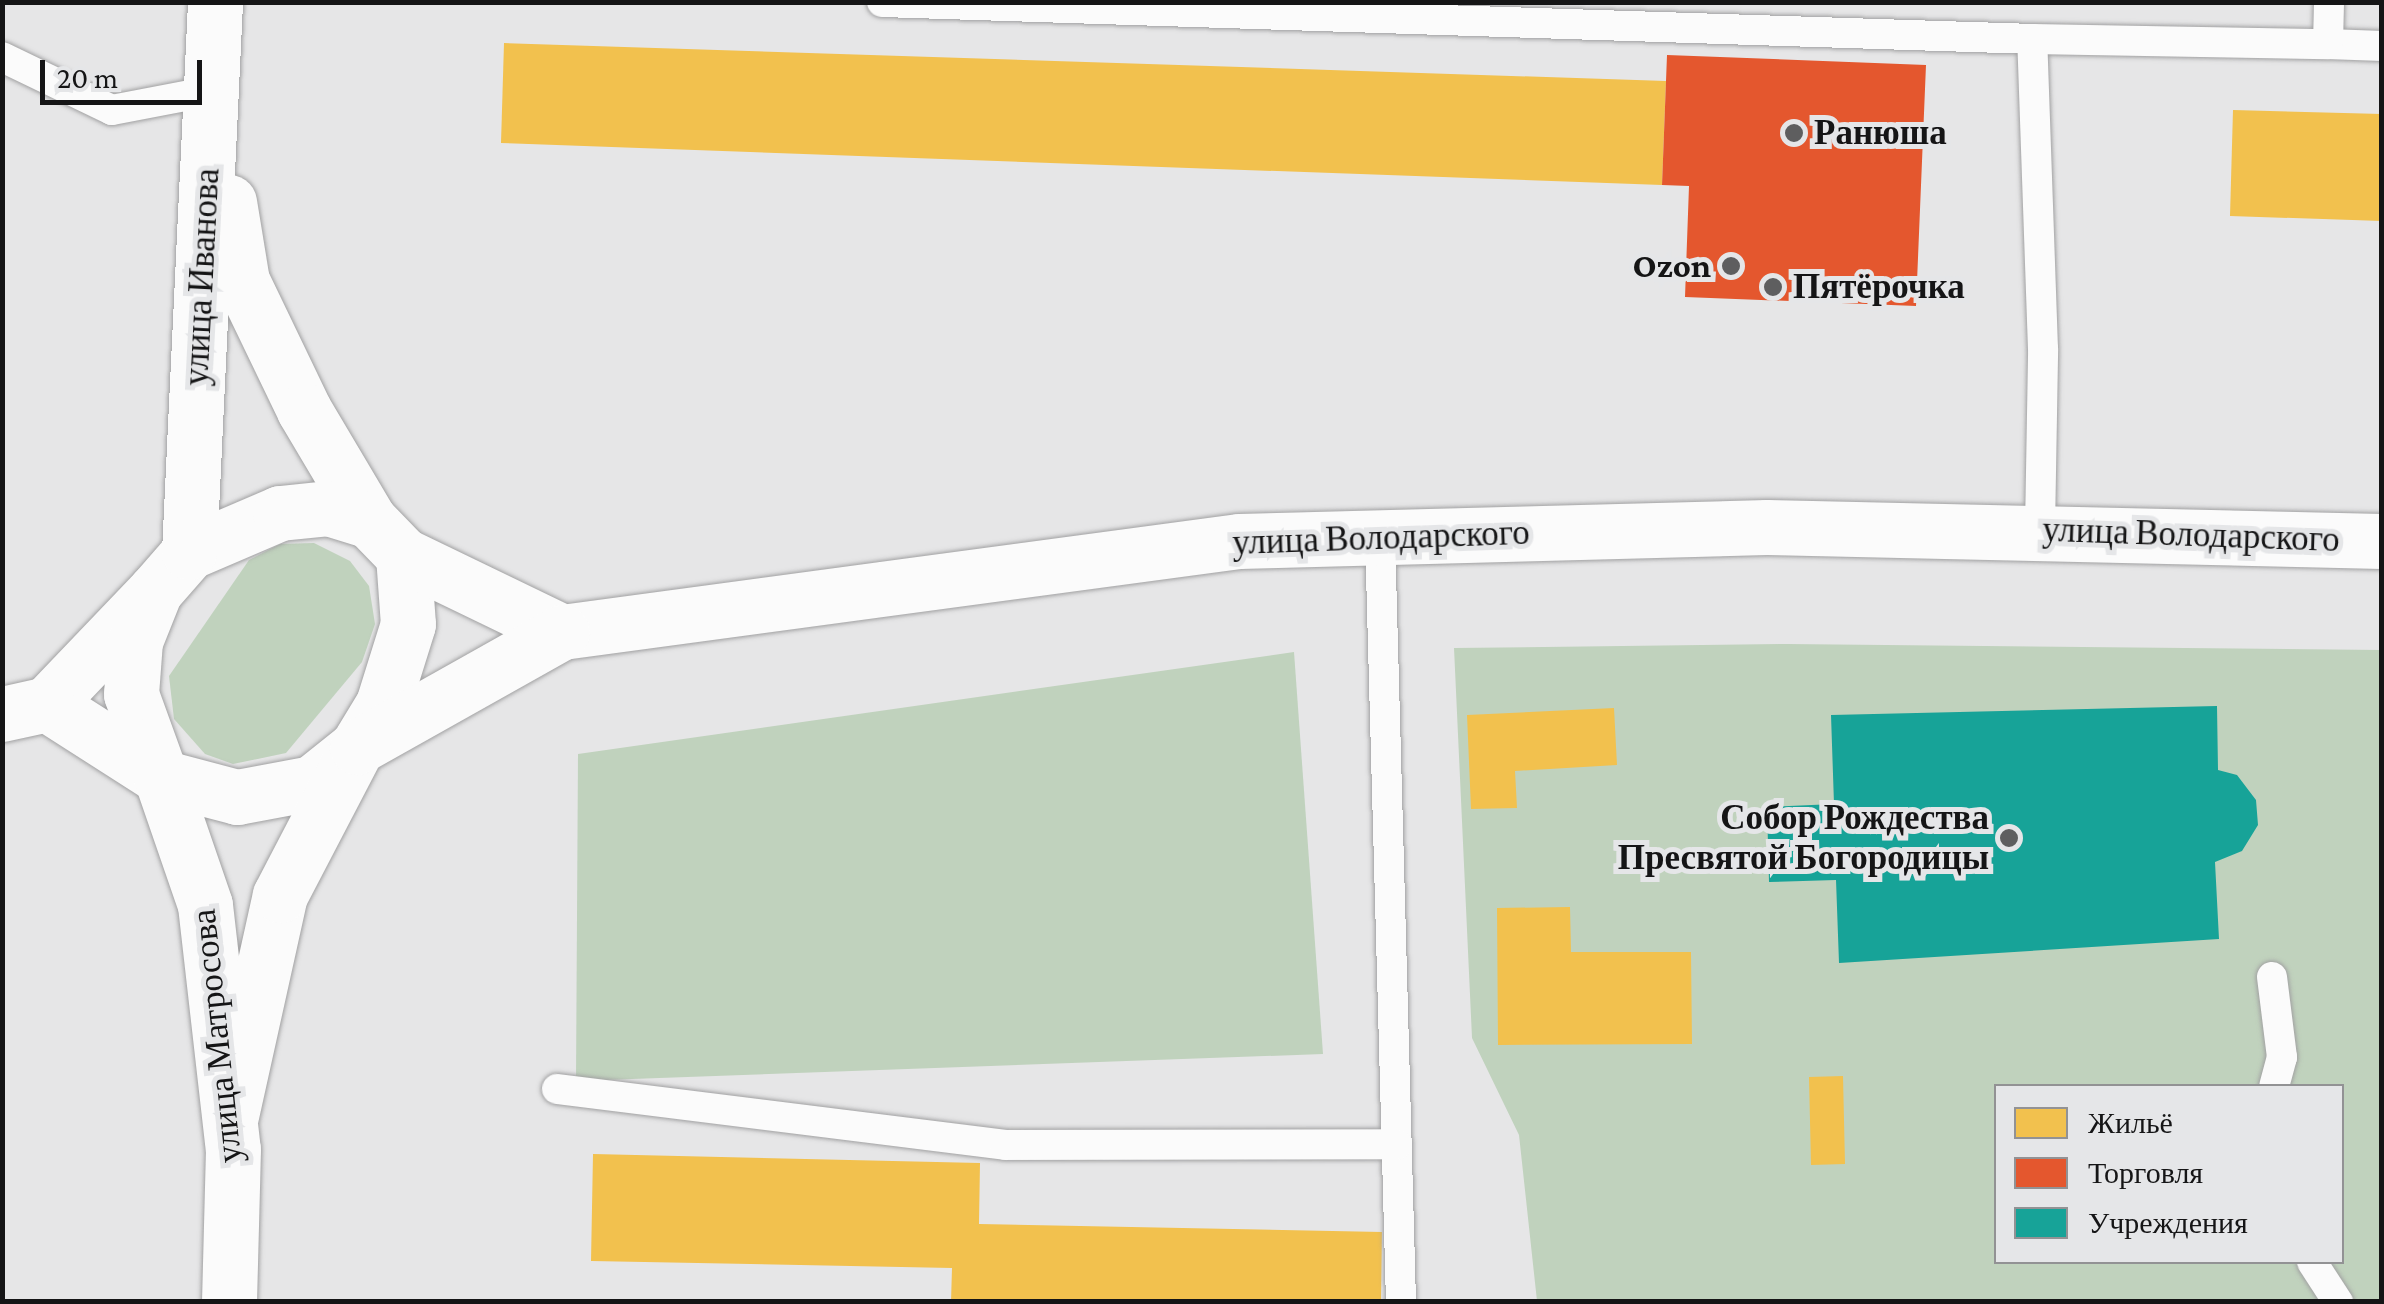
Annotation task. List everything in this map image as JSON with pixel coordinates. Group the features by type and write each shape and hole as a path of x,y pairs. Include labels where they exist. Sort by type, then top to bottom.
{"street":[{"name":"улица Иванова","path":"172,571 215,2"},
{"path":"211,91 242,281 304,410 387,538 408,624 384,704 356,748 280,895 230,1120"},
{"path":"328,508 562,632 356,748 312,782 237,797 161,777 25,709 172,571 280,513 328,508"},
{"name":"улица Володарского","path":"562,632 1238,541 2040,529 2382,541"},
{"path":"161,777 131,694 135,642 172,571"},
{"name":"улица Матросова","path":"161,777 205,905 230,1120 228,1302"}],"lane":[{"path":"882,2 1592,14 2032,38 2382,46"},
{"path":"2328,44 2329,2"},
{"path":"2032,38 2043,350 2040,529"},
{"path":"2,57 112,110 211,91"},
{"path":"1380,536 1401,1302"},
{"path":"2272,978 2282,1056 2275,1084"},
{"path":"558,1089 1005,1144 1397,1144"},
{"path":"2313,1264 2338,1302"}],"green space":[{"path":"314,543 350,561 369,586 375,624 362,662 286,753 233,764 205,754 174,719 169,676 249,560 280,544"},
{"path":"1787,644 2381,650 2381,1301 1537,1301 1519,1135 1472,1038 1454,648"},
{"path":"1294,652 1323,1054 576,1081 578,754"}],"building: Жильё":[{"path":"504,43 1666,81 1662,185 501,143"},
{"path":"2233,110 2382,114 2382,221 2230,216"},
{"path":"1614,708 1617,765 1515,771 1517,808 1471,809 1467,715"},
{"path":"1570,907 1571,952 1691,952 1692,1044 1498,1045 1497,908"},
{"path":"1843,1076 1845,1164 1811,1165 1809,1077"},
{"path":"593,1154 980,1163 979,1224 1382,1232 1381,1302 951,1302 952,1268 591,1261"}],"building: Торговля":[{"name":"Ранюша","path":"1667,55 1926,65 1916,306 1685,297 1689,186 1662,185"}],"building: Учреждения":[{"name":"Собор Рождества Пресвятой Богородицы","path":"2217,706 2218,770 2237,775 2256,800 2258,825 2242,851 2215,862 2219,939 1839,963 1836,880 1769,882 1767,807 1834,804 1831,715"}],"place":[{"name":"Ранюша","path":"1794,133"},
{"name":"Ozon","path":"1731,266"},
{"name":"Пятёрочка","path":"1773,287"},
{"name":"Собор Рождества Пресвятой Богородицы","path":"2009,838"}]}
